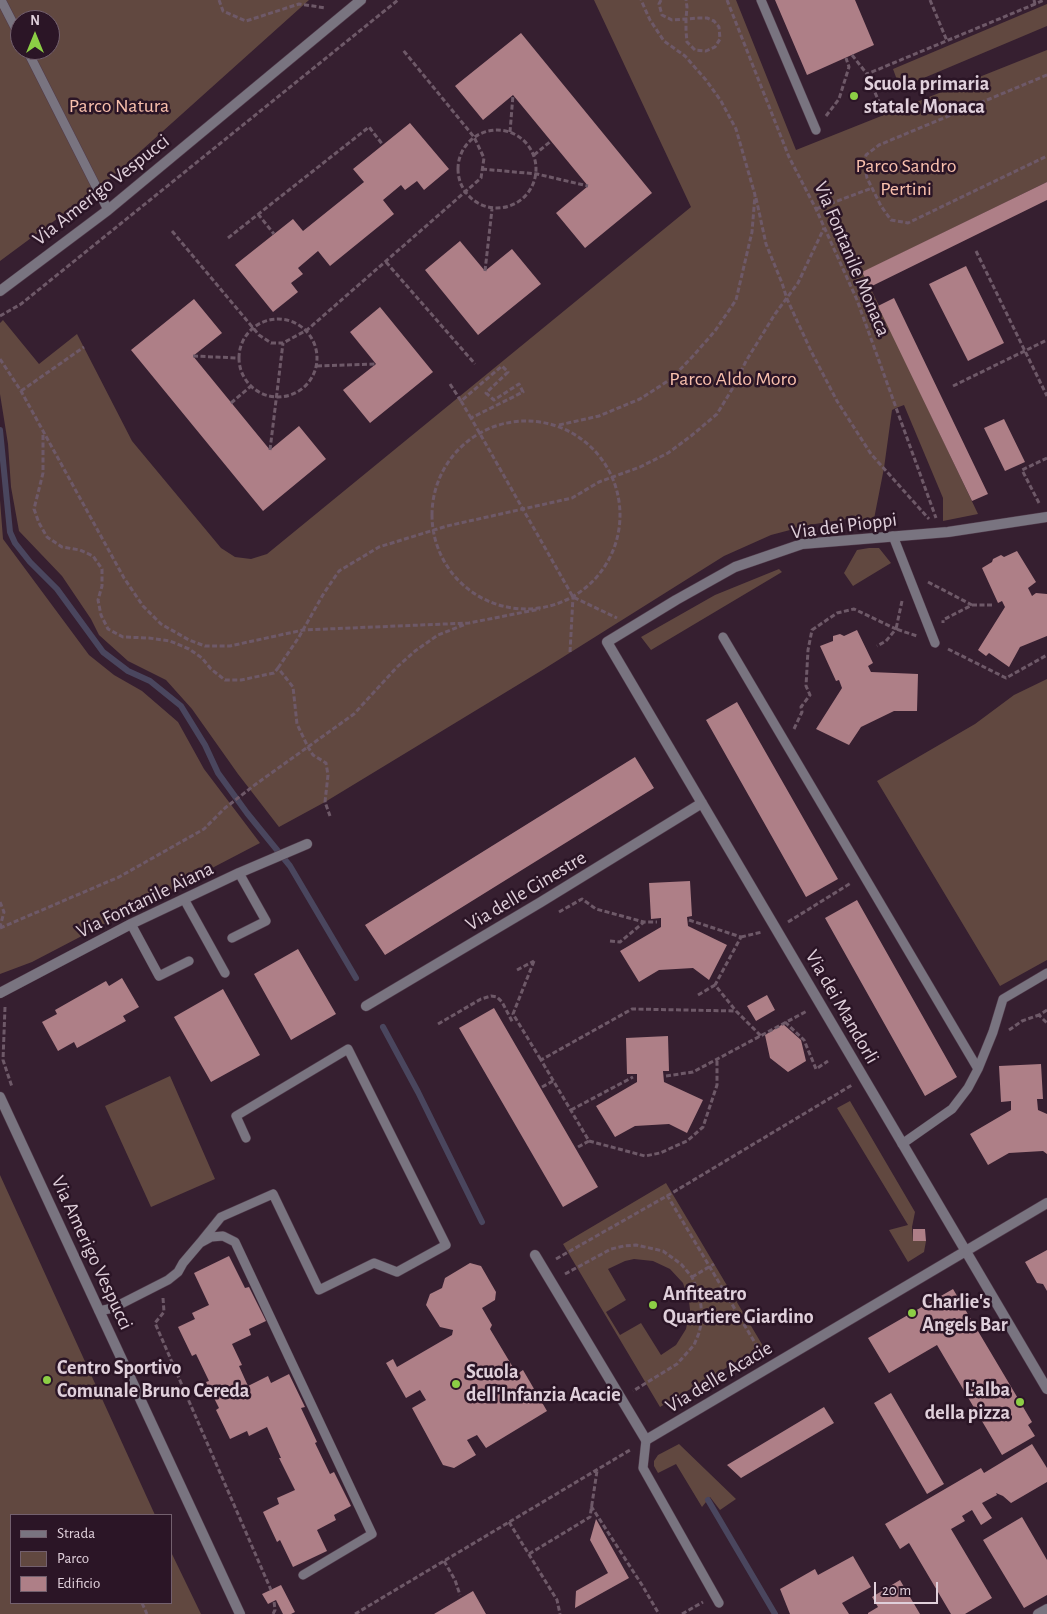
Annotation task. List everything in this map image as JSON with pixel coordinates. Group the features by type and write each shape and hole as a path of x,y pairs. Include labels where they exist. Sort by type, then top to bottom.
{"street":[{"name":"Via Amerigo Vespucci","path":"0,291 108,210 361,0"},
{"name":"Via dei Pioppi","path":"607,642 676,600 735,568 802,544 941,532 1047,517"},
{"name":"Via dei Mandorli","path":"607,642 1047,1389"},
{"name":"Via delle Ginestre","path":"366,1006 702,803"},
{"name":"Via Fontanile Aiana","path":"0,993 131,924 239,873 307,844"},
{"name":"Via Amerigo Vespucci","path":"0,1097 240,1614"},
{"name":"Via delle Acacie","path":"646,1440 1047,1203"},
{"path":"535,1255 646,1440"},
{"path":"1038,1614 1047,1609"}],"lane":[{"path":"1,0 10,17"},
{"path":"761,0 816,130"},
{"path":"32,60 108,210"},
{"path":"893,536 935,643"},
{"path":"723,638 978,1069"},
{"path":"232,938 266,921 239,873"},
{"path":"184,899 225,973"},
{"path":"131,924 159,976 189,961"},
{"path":"902,1144 952,1109 968,1088 993,1032 1003,999 1047,973"},
{"path":"99,1311 113,1308 168,1280 178,1272 221,1217 273,1194 319,1290 374,1263 397,1272 446,1245 348,1049 236,1116 246,1138"},
{"path":"200,1244 211,1237 223,1236 235,1242 372,1534 303,1574"},
{"path":"646,1440 643,1468 717,1599"}],"path":[{"path":"219,0 223,11 246,22 298,4 347,12"},
{"path":"297,0 298,4"},
{"path":"0,316 21,304 398,0"},
{"path":"641,0 650,20 664,41 685,56 706,80 721,101 736,129 755,195 766,244 782,282 786,299 837,401 871,454 941,532"},
{"path":"661,0 658,4 662,15 672,20 686,19 707,18 719,27 720,39 715,47 706,52 695,50 687,42 686,19 686,0"},
{"name":"Via Fontanile Monaca","path":"727,0 789,157 816,209 857,300 941,532"},
{"path":"930,0 947,41"},
{"path":"867,74 1034,2 1044,0"},
{"path":"172,231 259,335 271,343 283,343 307,330 481,178 484,158 474,137 403,50"},
{"path":"852,55 867,74 880,104"},
{"path":"839,99 849,67 846,58"},
{"path":"1047,75 878,145 866,155 864,164 872,188 891,220 908,223 1047,156"},
{"path":"510,132 513,95"},
{"path":"228,238 369,127 383,145"},
{"path":"497,130 510,132 525,141 534,155 537,174 533,186 526,196 516,204 505,208 492,209 472,200 464,192 458,178 458,162 464,148 474,137 485,132 497,130"},
{"path":"534,155 551,142"},
{"path":"482,169 537,174 588,186"},
{"path":"816,209 872,188"},
{"path":"558,425 600,416 640,399 671,379 694,356 715,331 736,300 752,232 755,195"},
{"path":"485,271 492,209"},
{"path":"258,214 274,234"},
{"path":"43,433 43,473 34,509 47,537 62,547 80,550 93,556 102,569 102,586 98,600 101,615 108,628 123,637 170,641 189,649 202,658 211,669 225,680 241,680 274,673 339,571 378,547 430,531 572,498 599,482 640,467 668,453 691,436 717,414 746,361 775,314 798,283 824,228"},
{"path":"976,252 1047,396"},
{"path":"386,262 475,364"},
{"path":"286,319 297,323 307,330 314,341 317,353 317,366 312,379 302,389 290,395 267,396 251,386 244,378 238,358 244,336 252,327 268,320 286,319"},
{"path":"953,386 1047,340"},
{"path":"270,450 283,343"},
{"path":"20,391 84,347"},
{"path":"193,356 238,358"},
{"path":"0,359 20,391 124,578 143,606 160,624 205,646 230,646 303,630 469,623"},
{"path":"317,366 376,364"},
{"path":"461,401 502,366 508,372 486,392 494,400 519,384 523,392 471,418"},
{"path":"450,384 573,597 570,652"},
{"path":"231,402 251,386"},
{"path":"0,927 118,877 204,829 225,808 256,784 354,714 397,667 415,651 438,635 469,623 540,608 563,602 573,597 598,576 615,549 621,518 612,478 604,460 584,439 558,425 531,420 504,422 478,433 458,448 443,468 434,491 430,531 445,565 463,586 486,601 512,608 540,608"},
{"path":"1041,507 1022,470 1047,458"},
{"path":"925,579 972,605"},
{"path":"573,597 621,620"},
{"path":"993,605 972,605 943,620 935,643 1006,678 1047,655"},
{"path":"786,745 802,712 801,707 810,695 806,686 808,650 812,630 836,613 854,609 896,628 886,641 877,646"},
{"path":"278,668 293,687 297,724 308,748 313,755 326,763 328,775 325,802 330,816"},
{"path":"777,929 864,875"},
{"path":"558,912 582,899 596,909 644,922 656,922"},
{"path":"0,902 4,912 0,927"},
{"path":"690,920 741,937 715,985 698,995"},
{"path":"610,941 620,942 644,922"},
{"path":"516,970 534,961 513,1014 589,1141"},
{"path":"715,985 736,1011 761,1036"},
{"path":"438,1024 481,999 491,996 497,997 502,1002 514,1023"},
{"path":"666,1076 693,1072 820,1004"},
{"path":"541,1060 632,1009 736,1011"},
{"path":"993,1032 1012,1030 1022,1021 1047,1010"},
{"path":"1039,1015 1047,1023"},
{"path":"508,1027 518,1021"},
{"path":"785,1022 804,1040 816,1069 828,1061"},
{"path":"578,1147 589,1141 646,1156 660,1153 687,1141 703,1127 717,1085 717,1060"},
{"path":"571,1110 633,1077"},
{"path":"542,1266 667,1195 864,1078"},
{"path":"542,1087 554,1081"},
{"path":"667,1195 761,1353"},
{"path":"551,1282 611,1249 636,1245 663,1251 681,1264 692,1277 699,1294 702,1320 694,1344 686,1356 677,1364 650,1382 620,1397"},
{"path":"692,1277 714,1264"},
{"path":"168,1280 163,1300 164,1312 155,1323 271,1590"},
{"path":"354,1614 646,1440"},
{"path":"529,1554 590,1517 597,1470"},
{"path":"591,1506 659,1614"},
{"path":"509,1522 558,1600 560,1614"},
{"path":"444,1561 455,1580 460,1595"},
{"path":"682,1614 717,1599"},
{"path":"273,1614 275,1610 274,1601"}],"green space":[{"name":"Parco Natura","path":"0,0 309,0 104,184 0,261"},
{"name":"Parco Aldo Moro","path":"594,0 736,0 796,150 1047,50 1047,182 863,272 978,514 943,521 943,498 904,405 896,408 892,410 884,468 873,524 846,519 809,525 771,535 724,556 544,669 325,802 279,827 238,774 192,709 166,680 128,661 99,635 91,619 62,576 19,531 11,487 8,444 0,394 0,323 3,320 39,364 77,334 132,441 221,548 235,557 251,559 267,554 691,207"},
{"path":"1047,4 1047,26 900,88 893,69"},
{"path":"0,500 3,539 89,655 114,675 142,691 178,722 204,769 260,843 32,962 0,974"},
{"path":"879,548 891,563 853,586 844,573 857,550"},
{"path":"779,569 782,572 651,650 641,637 715,595"},
{"path":"1047,679 1047,960 1000,986 877,781 975,724 1014,695"},
{"path":"170,1076 215,1179 151,1207 105,1106"},
{"path":"850,1101 915,1212 912,1227 913,1241 926,1241 924,1252 908,1262 889,1230 908,1225 837,1108"},
{"name":"Centro Sportivo Comunale Bruno Cereda","path":"0,1175 155,1514 10,1514 10,1604 172,1604 172,1554 201,1614 0,1614"},
{"path":"666,1183 763,1346 660,1407 563,1244","holes":["634,1259 653,1261 670,1269 683,1283 690,1310 686,1329 676,1345 661,1355 641,1323 620,1335 606,1312 626,1300 608,1269"]},
{"path":"679,1444 736,1499 720,1510 710,1497 702,1507 676,1464 658,1473 654,1466 654,1461 658,1455"}],"building":[{"path":"775,0 855,0 874,45 807,75"},
{"path":"521,33 652,193 585,248 556,213 588,186 513,95 483,120 455,86"},
{"path":"410,123 449,169 424,190 417,181 405,190 401,185 383,200 394,214 330,266 318,251 298,268 303,274 291,283 298,292 273,312 235,265 293,219 303,231 364,182 353,169"},
{"path":"1047,182 1047,200 870,287 862,272"},
{"path":"460,241 485,271 512,249 541,284 478,335 425,270"},
{"path":"966,266 1004,343 968,361 929,284"},
{"path":"894,298 988,494 972,501 878,306"},
{"path":"194,299 222,333 193,356 270,450 299,426 326,459 263,511 131,350"},
{"path":"380,307 433,372 370,423 343,390 376,364 350,332"},
{"path":"1004,419 1025,462 1005,471 984,428"},
{"path":"1017,551 1036,582 1028,588 1032,596 1036,593 1047,594 1047,636 1020,647 1009,667 989,653 986,656 978,650 1005,607 1002,601 998,603 982,568 1001,555 1004,557"},
{"path":"857,630 873,663 868,666 871,672 918,674 917,711 894,711 861,727 849,745 816,729 842,688 839,680 836,681 820,646 833,641 833,636 840,634 844,636"},
{"path":"737,702 838,879 806,897 706,720"},
{"path":"635,757 654,788 385,955 365,925"},
{"path":"690,881 692,916 687,917 688,926 727,945 709,980 693,968 659,970 639,982 620,951 661,927 661,918 651,919 649,883"},
{"path":"857,900 957,1077 925,1096 825,918"},
{"path":"298,949 336,1014 291,1040 254,974"},
{"path":"122,978 139,1007 123,1016 126,1021 77,1048 74,1042 58,1051 42,1022 57,1014 55,1010 106,981 109,986"},
{"path":"223,989 260,1055 211,1082 174,1017"},
{"path":"767,995 775,1010 756,1021 747,1006"},
{"path":"494,1008 598,1187 563,1207 459,1028"},
{"path":"783,1024 801,1040 806,1061 788,1072 770,1058 765,1035"},
{"path":"668,1036 669,1071 663,1071 664,1082 703,1100 687,1133 669,1124 635,1126 615,1137 596,1106 637,1082 637,1074 627,1074 626,1038"},
{"path":"1041,1064 1043,1099 1037,1099 1038,1110 1047,1114 1047,1154 1043,1151 1009,1153 988,1165 970,1134 1011,1110 1011,1101 1001,1102 999,1066"},
{"path":"913,1229 925,1229 926,1241 913,1241"},
{"path":"1047,1250 1047,1291 1043,1284 1037,1283 1025,1262"},
{"path":"229,1256 245,1288 249,1287 266,1321 249,1329 251,1335 232,1344 242,1365 239,1366 248,1386 268,1376 271,1383 289,1374 305,1407 301,1408 317,1442 315,1443 330,1474 334,1472 351,1506 334,1515 336,1520 317,1530 327,1551 293,1567 280,1540 277,1542 263,1512 279,1504 277,1498 295,1490 279,1458 281,1458 267,1427 249,1436 247,1431 230,1439 216,1410 219,1408 206,1382 209,1381 196,1354 192,1356 178,1327 195,1319 192,1313 209,1305 194,1273"},
{"path":"470,1263 481,1266 496,1292 495,1300 482,1308 492,1325 490,1329 517,1374 523,1370 547,1411 486,1448 477,1435 467,1440 476,1455 454,1468 443,1465 412,1408 426,1400 420,1390 406,1398 386,1363 393,1359 397,1367 452,1335 453,1330 440,1327 426,1305 430,1294 442,1288 445,1278"},
{"path":"953,1289 1032,1422 1028,1425 1035,1436 1002,1455 937,1345 889,1373 868,1338"},
{"path":"891,1393 944,1484 927,1494 874,1403"},
{"path":"824,1407 834,1423 741,1478 727,1465"},
{"path":"1032,1444 1047,1468 1047,1482 1011,1503 996,1493 997,1495 982,1503 992,1518 981,1525 972,1510 962,1516 965,1521 951,1529 992,1598 965,1614 951,1614 909,1543 900,1549 885,1524 981,1468 984,1473"},
{"path":"1022,1517 1047,1560 1047,1595 1024,1608 983,1540"},
{"path":"596,1519 629,1578 575,1608 576,1591 608,1573 590,1540"},
{"path":"853,1556 871,1587 842,1603 849,1614 790,1614 780,1589 815,1569 818,1575"},
{"path":"900,1580 920,1614 868,1614 878,1607 872,1597"},
{"path":"281,1585 295,1612 291,1614 283,1614 276,1600 268,1604 262,1594"},
{"path":"473,1591 486,1614 434,1614"}],"waterway":[{"path":"0,430 10,532 15,543 30,562 57,589 103,652 128,671 150,681 181,706 205,745 218,773 247,813 290,866 356,978"},
{"path":"383,1027 418,1092 482,1222"},
{"path":"708,1500 775,1614"}],"place":[{"name":"Scuola primaria statale Monaca","path":"854,96"},
{"name":"Anfiteatro Quartiere Giardino","path":"653,1305"},
{"name":"Charlie's Angels Bar","path":"912,1313"},
{"name":"Centro Sportivo Comunale Bruno Cereda","path":"47,1380"},
{"name":"Scuola dell'Infanzia Acacie","path":"456,1384"},
{"name":"L'alba della pizza","path":"1020,1402"}],"park label":[{"name":"Parco Sandro Pertini","path":"906,178"}]}
